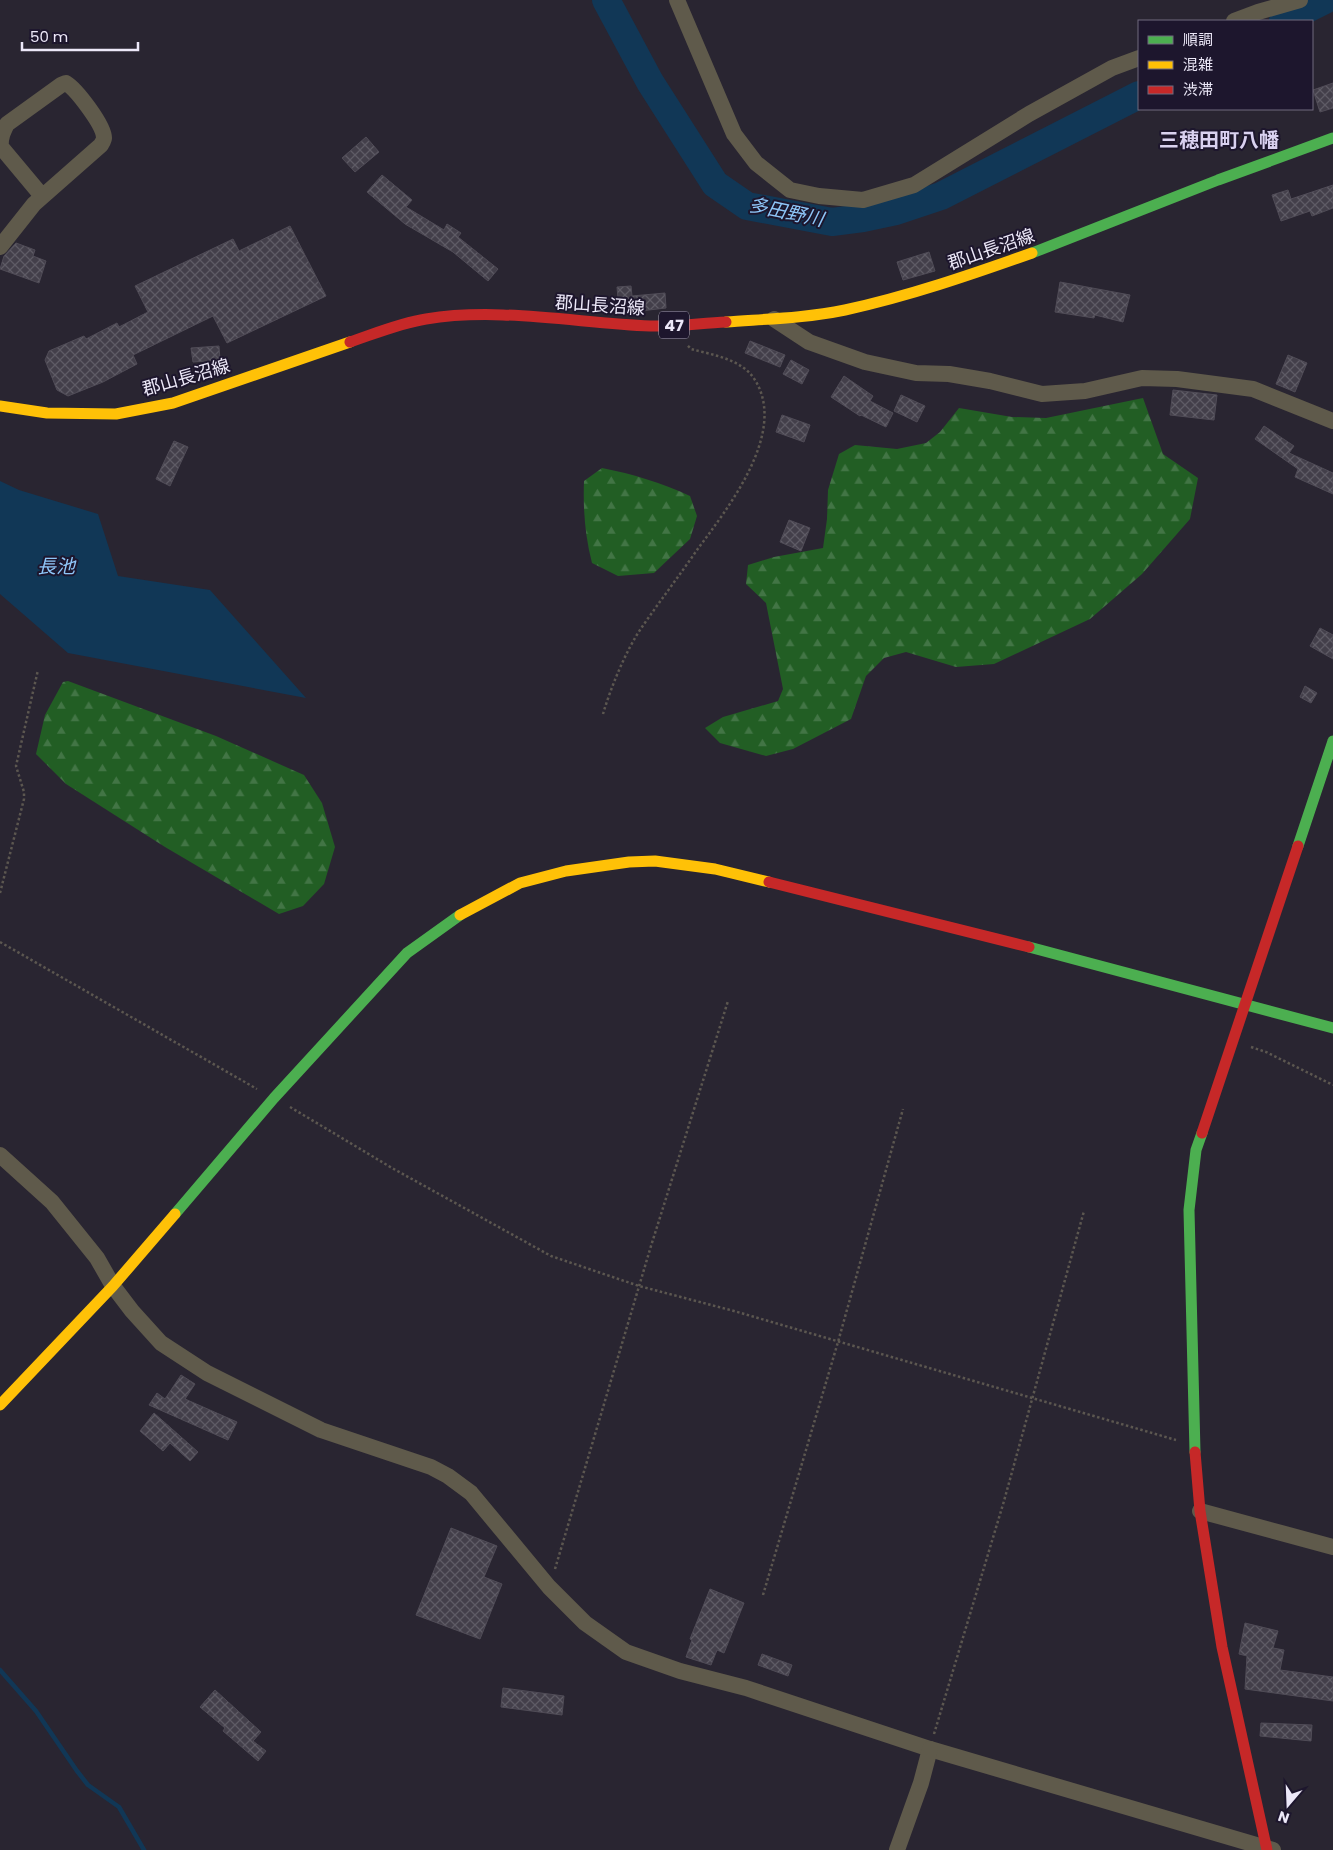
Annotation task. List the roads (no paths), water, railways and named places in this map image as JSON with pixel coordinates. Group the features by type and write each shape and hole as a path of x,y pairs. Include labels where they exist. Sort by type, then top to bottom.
{"street":[{"path":"677,0 734,134 756,163 790,190 819,196 863,200 914,185 1029,114 1112,68 1138,58"},
{"path":"1237,20 1300,0"},
{"path":"0,247 34,204 101,145 104,139 103,132 96,119 73,88 66,83 7,124 0,142 1,147 42,196"},
{"name":"郡山長沼線","path":"0,406 48,413 116,414 173,403 394,327 426,320 465,316 507,316 652,326 774,319 843,310 934,287 1056,245 1218,180 1333,138"},
{"path":"774,319 809,342 865,362 916,373 949,374 990,381 1042,394 1085,391 1142,378 1177,379 1253,388 1333,421"},
{"path":"0,1155 52,1202 97,1258 113,1286 132,1311 161,1343 207,1373 321,1430 431,1467 448,1476 472,1493 550,1586 585,1623 626,1652 671,1668 746,1688 930,1749 1269,1849 1222,1647 1200,1511 1194,1445 1189,1210 1196,1150 1333,741"},
{"path":"0,1405 113,1286 274,1098 407,953 461,914 497,894 520,884 566,871 629,862 655,861 694,865 751,876 1087,962 1333,1028"},
{"path":"1200,1511 1333,1548"},
{"path":"897,1850 921,1783 930,1749"}],"water":[{"name":"長池","path":"0,481 19,490 98,514 118,576 210,590 306,698 68,653 0,594"}],"waterway":[{"name":"多田野川","path":"606,0 650,82 715,184 747,206 832,222 896,211 941,196 1138,96"},
{"name":"多田野川","path":"1285,20 1325,0"},
{"path":"0,1670 36,1711 88,1785 119,1807 144,1850"}],"district":[{"name":"三穂田町八幡","path":"1219,140"}]}
